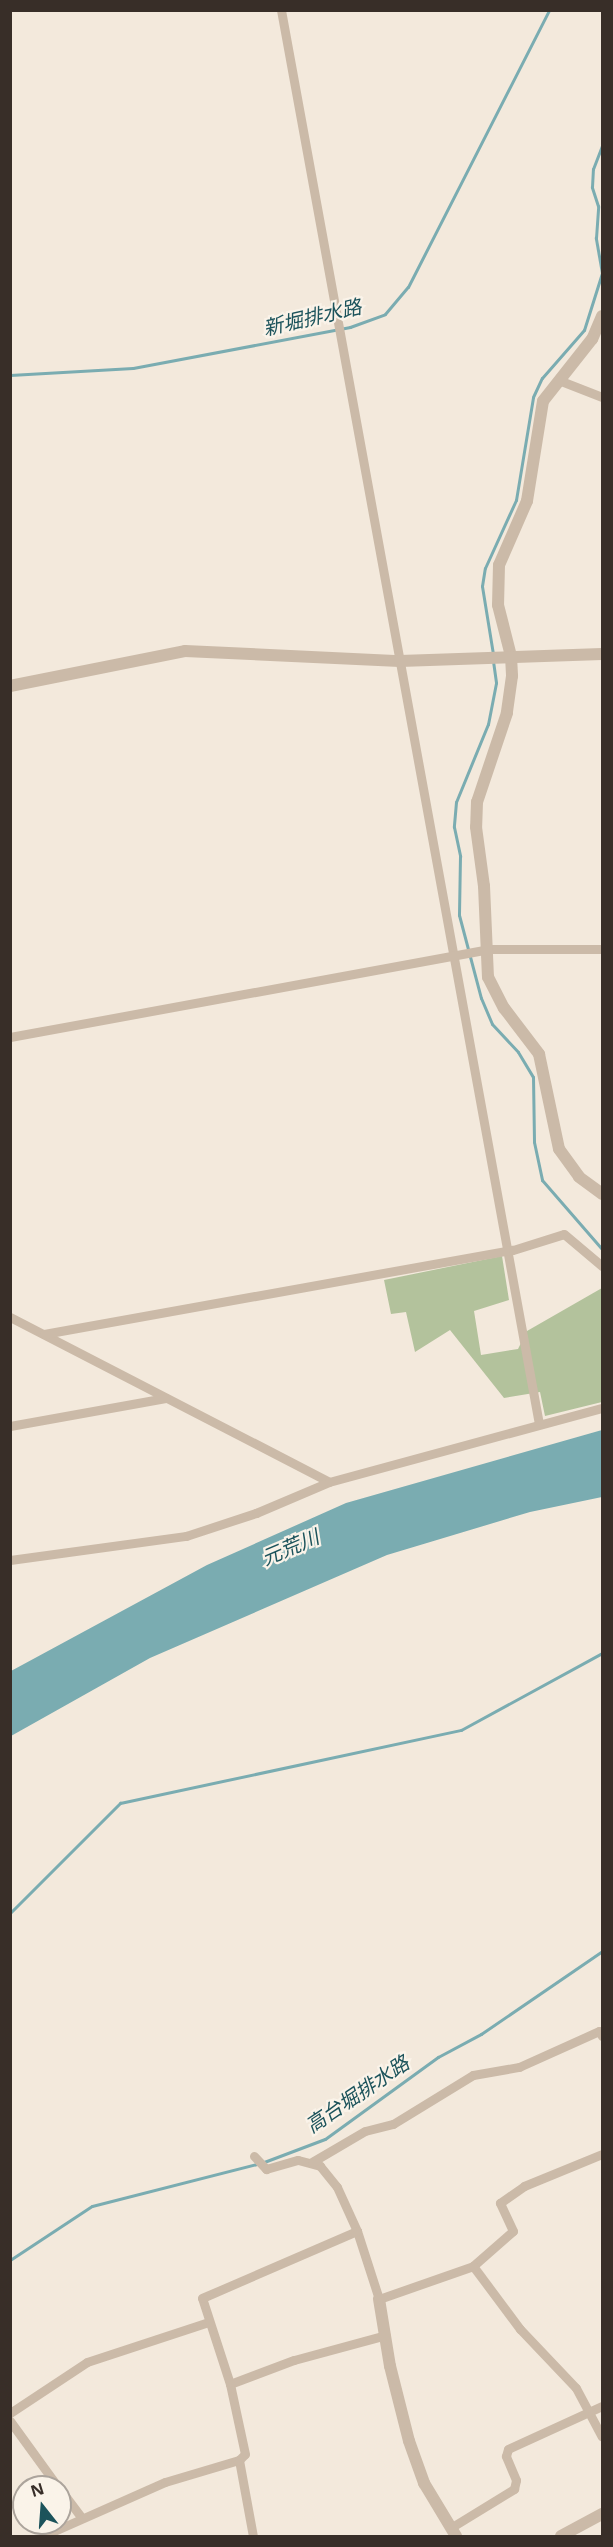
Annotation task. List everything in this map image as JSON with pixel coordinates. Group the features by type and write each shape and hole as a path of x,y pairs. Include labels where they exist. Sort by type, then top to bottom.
{"street":[{"path":"281,10 539,1424"},
{"path":"603,316 592,339 543,401 527,501 499,565 498,605 512,656 507,713 477,802 488,977 504,1008 539,1054 559,1149 579,1178 603,1194"},
{"path":"561,381 603,397"},
{"path":"10,686 185,651 400,661 603,654"},
{"path":"10,1037 488,949 603,949"},
{"path":"44,1334 508,1250 564,1234 603,1266"},
{"path":"10,1317 329,1482"},
{"path":"10,1426 166,1398"},
{"path":"10,1560 186,1536 256,1513 329,1482 603,1408"},
{"path":"312,2162 365,2131 393,2124 473,2075 519,2067 599,2031 603,2036"},
{"path":"379,2299 473,2266 513,2231 500,2203 524,2186 603,2154"},
{"path":"254,2156 266,2169 298,2160 312,2162 320,2166 337,2187 357,2231 379,2299 398,2399 424,2483 454,2532 514,2489 516,2480 506,2456 508,2449 603,2406"},
{"path":"43,2536 81,2517 165,2482 239,2460 244,2454 230,2384 202,2298 357,2231"},
{"path":"473,2266 520,2329 576,2388 603,2437"},
{"path":"10,2413 87,2362 209,2322"},
{"path":"230,2384 294,2360 386,2335"},
{"path":"10,2421 49,2475"},
{"path":"239,2460 253,2536"},
{"path":"72,2505 81,2517"},
{"path":"561,2536 603,2514"}],"green space":[{"path":"502,1256 509,1300 474,1311 481,1355 518,1349 527,1331 602,1288 602,1402 545,1416 540,1392 504,1398 450,1330 415,1352 406,1312 391,1314 384,1280"}],"water":[{"name":"元荒川","path":"602,1430 602,1497 530,1512 387,1555 150,1658 11,1736 11,1671 207,1565 346,1503"}],"waterway":[{"name":"新堀排水路","path":"10,375 133,368 350,327 385,314 408,287 549,10"},
{"path":"493,654 482,586 485,568 516,500 533,397 542,378 584,330 602,273 596,238 598,206 592,187 593,169 602,145"},
{"path":"493,661 496,683 488,724 456,802 454,827 460,856 459,915 481,998 492,1024 518,1052 533,1077 534,1142 542,1180 602,1249"},
{"path":"10,1913 120,1803 461,1730 602,1653"},
{"name":"高台堀排水路","path":"264,2162 325,2139 438,2057 481,2034 602,1951"},
{"name":"高台堀排水路","path":"10,2260 92,2206 257,2164"}]}
